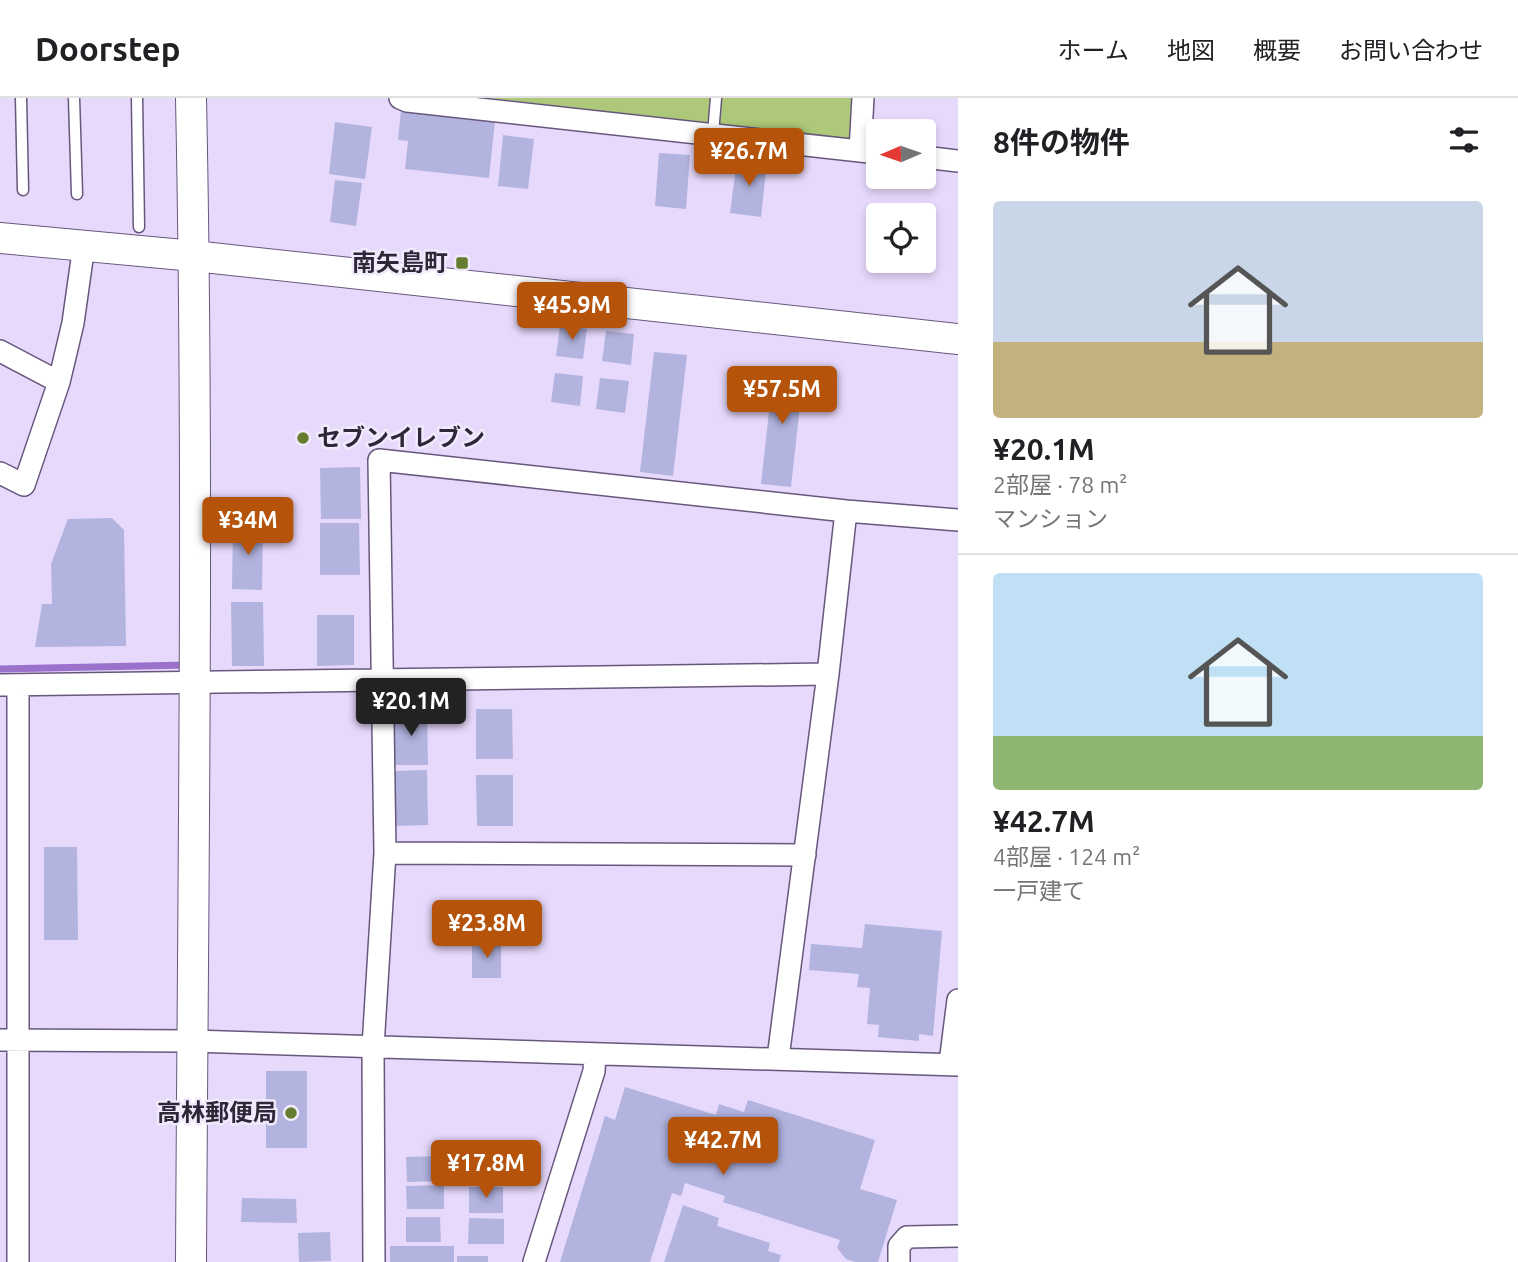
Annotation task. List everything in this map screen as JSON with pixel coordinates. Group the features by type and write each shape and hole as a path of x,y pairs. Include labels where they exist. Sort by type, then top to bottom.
{"street":[{"path":"191,98 195,682 191,1262"},
{"path":"400,98 407,101 866,152"},
{"path":"863,98 866,125"},
{"path":"936,158 958,161"},
{"path":"0,238 194,256 958,340"},
{"path":"0,473 24,485 59,382 73,323 83,245"},
{"path":"0,351 59,382"},
{"path":"374,1262 373,1047 385,853 379,460 846,511 958,520"},
{"path":"778,1058 828,674 846,511"},
{"path":"18,1262 9,1040 9,685 828,674"},
{"path":"385,853 805,855"},
{"path":"9,1040 192,1041 954,1064 958,1000"},
{"path":"534,1262 594,1071 595,1054"},
{"path":"899,1262 899,1246 907,1237 958,1236"}],"lane":[{"path":"21,98 23,190"},
{"path":"74,98 78,194"},
{"path":"137,98 139,227"},
{"path":"713,134 716,98"}],"green space":[{"path":"490,98 854,98 851,141"}],"building":[{"path":"401,110 495,121 489,178 405,169 408,141 398,140"},
{"path":"335,122 372,127 365,179 329,174"},
{"path":"503,135 534,139 528,189 498,186"},
{"path":"659,153 690,155 686,209 655,206"},
{"path":"737,160 767,163 761,217 730,213"},
{"path":"335,180 362,183 356,226 330,222"},
{"path":"560,326 587,329 583,359 556,356"},
{"path":"606,331 634,334 631,365 602,361"},
{"path":"654,352 687,355 673,476 640,472"},
{"path":"774,366 804,369 791,487 761,484"},
{"path":"555,373 583,376 580,406 551,402"},
{"path":"600,378 629,381 625,413 596,409"},
{"path":"360,467 361,519 321,519 320,468"},
{"path":"112,518 124,530 126,646 35,647 42,604 52,604 51,564 68,519"},
{"path":"320,523 359,523 360,575 320,575"},
{"path":"233,525 263,525 262,590 232,589"},
{"path":"231,602 263,602 264,666 232,666"},
{"path":"317,615 354,615 354,665 317,666"},
{"path":"476,709 512,709 513,759 476,759"},
{"path":"427,710 428,765 395,765 394,711"},
{"path":"427,770 428,825 396,826 394,771"},
{"path":"476,775 513,775 513,826 477,826"},
{"path":"44,847 77,847 78,940 44,940"},
{"path":"865,924 942,931 933,1036 919,1034 919,1041 878,1037 879,1025 867,1024 870,988 857,987 859,974 809,970 811,944 862,948"},
{"path":"472,942 501,942 501,978 472,978"},
{"path":"266,1071 307,1071 307,1148 266,1148"},
{"path":"625,1087 716,1115 719,1104 744,1112 748,1100 875,1140 860,1189 897,1200 878,1262 855,1262 846,1259 837,1248 840,1240 723,1202 725,1196 685,1183 681,1196 672,1193 650,1262 560,1262 605,1116 615,1120"},
{"path":"441,1156 442,1181 407,1182 406,1157"},
{"path":"468,1156 500,1156 500,1182 469,1183"},
{"path":"444,1185 444,1209 407,1209 406,1186"},
{"path":"469,1187 503,1187 503,1213 469,1213"},
{"path":"242,1198 296,1199 297,1223 241,1222"},
{"path":"683,1205 719,1218 717,1226 770,1243 768,1251 781,1255 779,1262 664,1262"},
{"path":"406,1217 440,1217 441,1242 406,1242"},
{"path":"469,1218 504,1219 504,1244 468,1244"},
{"path":"330,1232 331,1261 299,1262 298,1233"},
{"path":"390,1246 454,1246 454,1262 390,1262"},
{"path":"457,1256 488,1256 488,1262 457,1262"}],"waterway":[{"path":"0,669 188,665"}],"place":[{"name":"南矢島町","path":"462,263"},
{"name":"セブンイレブン","path":"303,438"},
{"name":"高林郵便局","path":"291,1113"}]}
